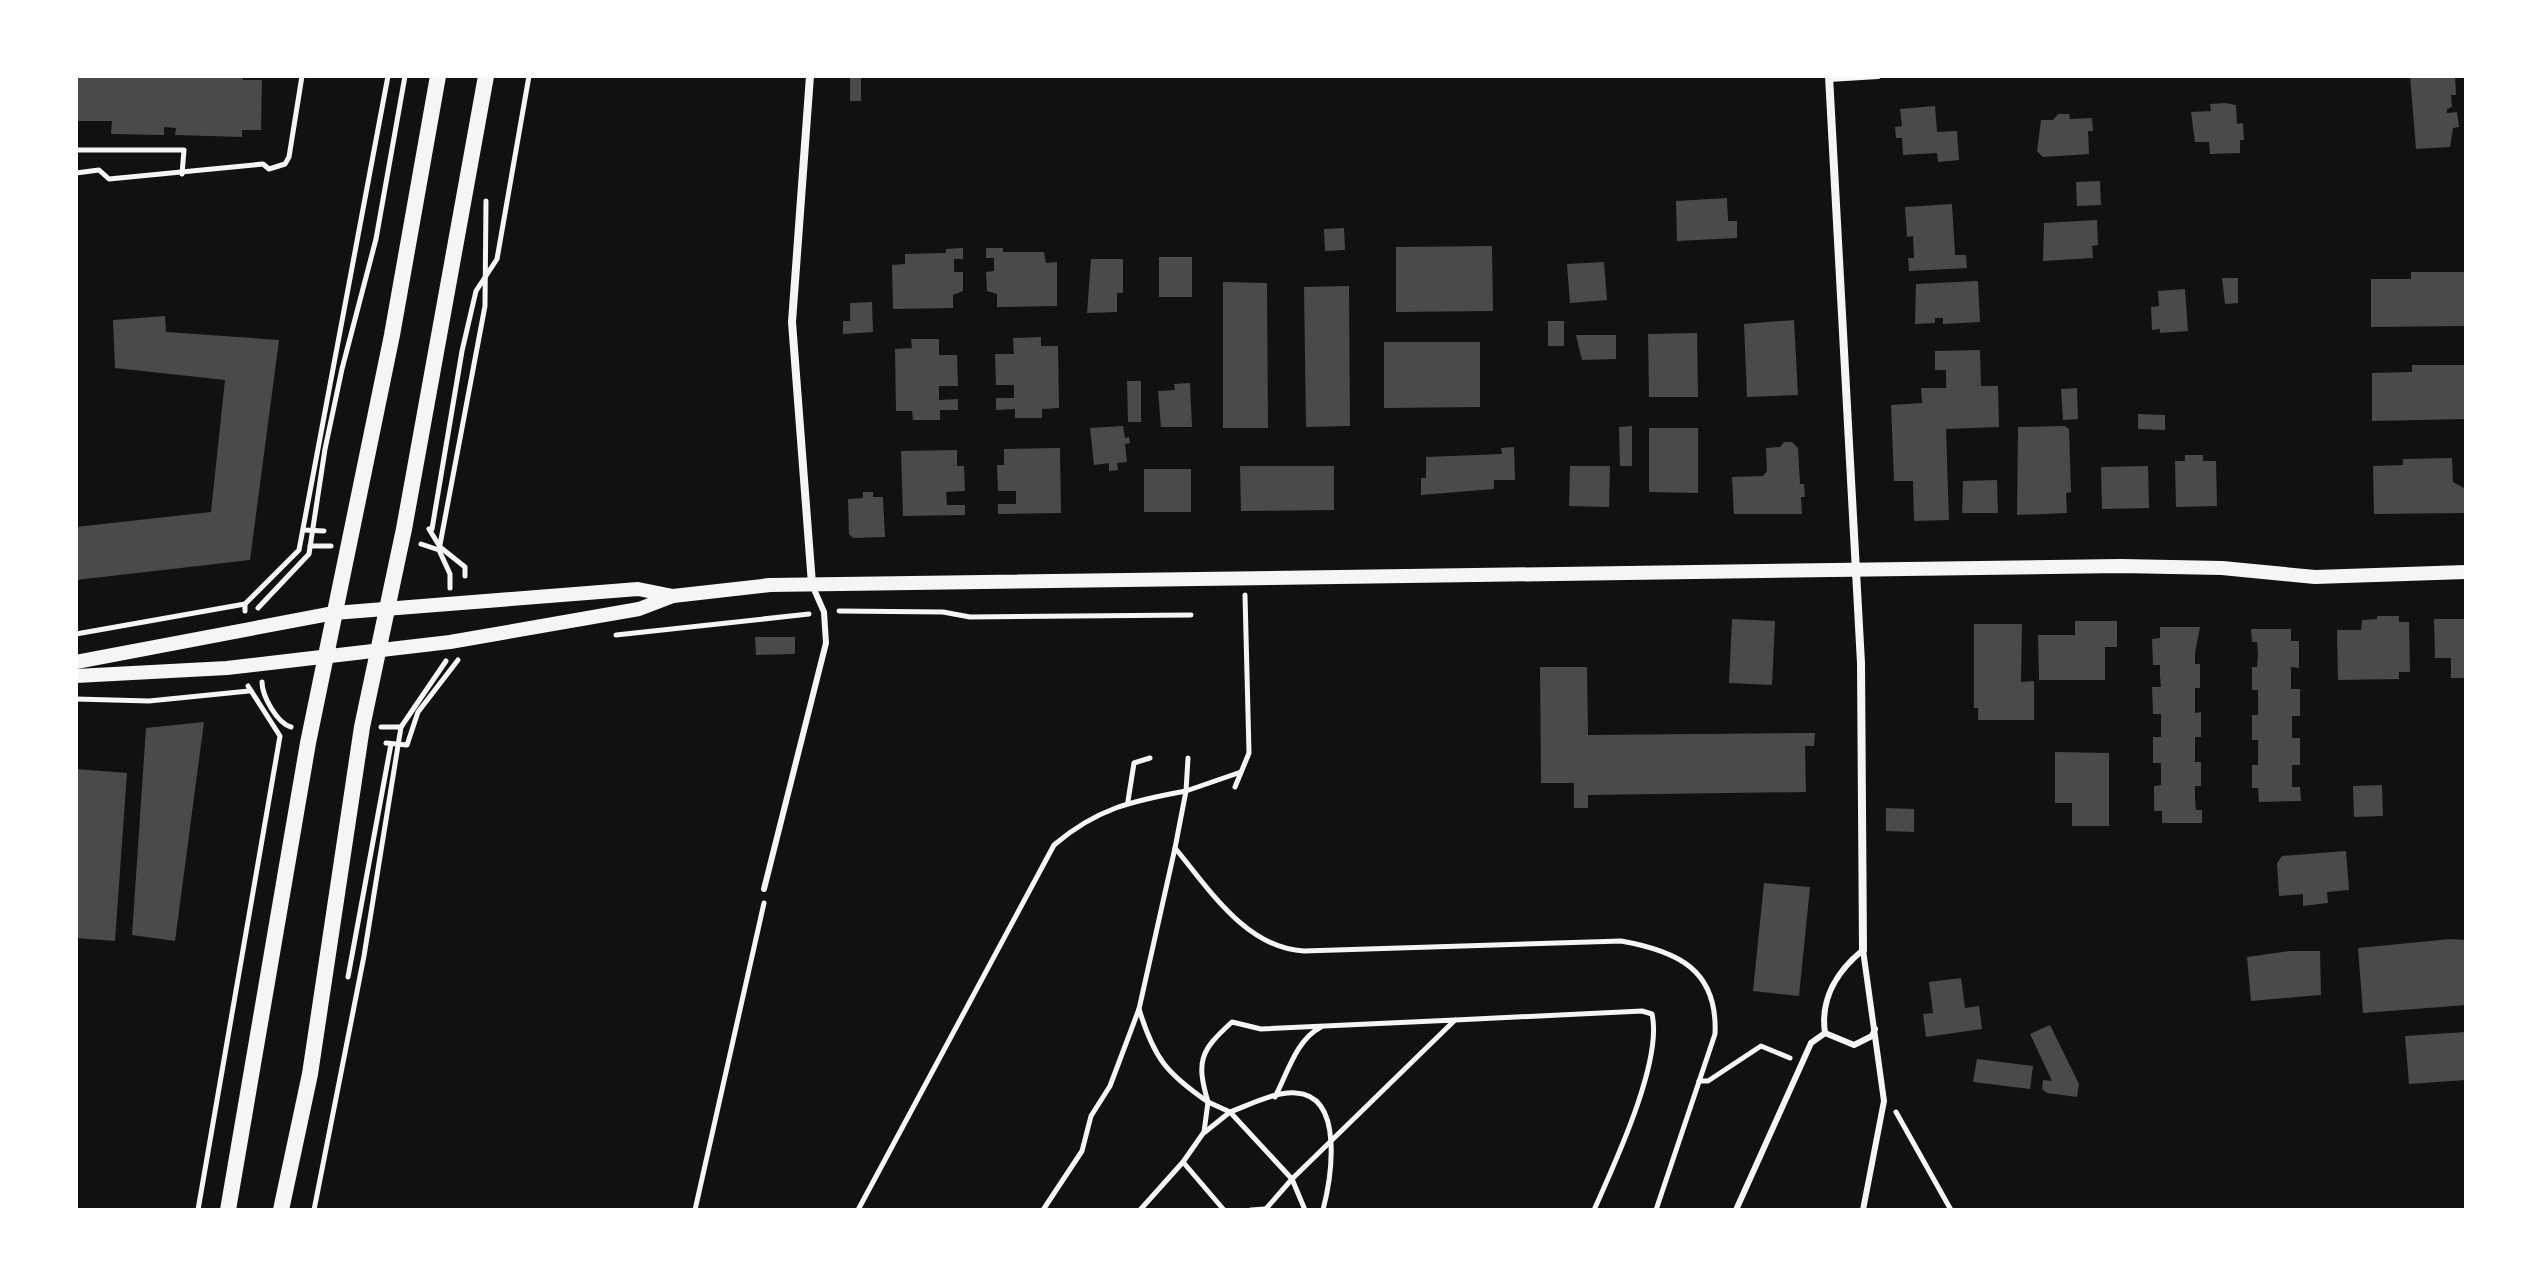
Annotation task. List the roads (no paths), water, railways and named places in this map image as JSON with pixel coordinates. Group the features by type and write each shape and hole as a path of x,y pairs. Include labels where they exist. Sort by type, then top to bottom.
{"main road":[{"path":"228,1210 326,654 392,335 438,76"},
{"path":"281,1210 310,1074 359,743 387,609 486,76"}],"street":[{"path":"810,76 792,322 796,410 812,584"},
{"path":"1829,78 1861,663 1863,950"},
{"path":"76,676 227,668 326,654 378,651 587,620 639,609 673,596 812,584 2180,566 2315,577 2466,572"},
{"path":"76,662 334,613 638,589 673,596"}],"lane":[{"path":"1829,78 1878,76"},
{"path":"764,889 826,643 824,612 812,584"},
{"path":"1863,950 1884,1101 1863,1210"},
{"path":"1825,1033 1823,1019 1832,986 1840,972 1863,950"},
{"path":"1825,1033 1854,1045 1872,1036 1875,1029"},
{"path":"1736,1210 1811,1043 1825,1033"}]}
